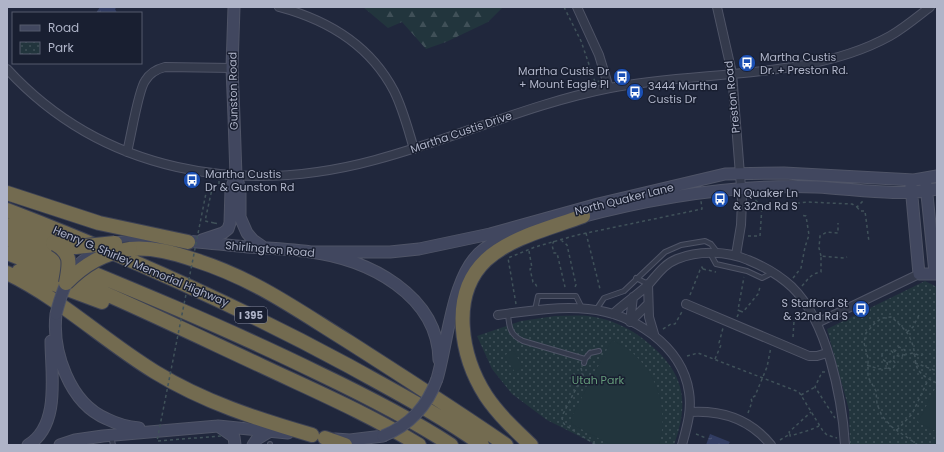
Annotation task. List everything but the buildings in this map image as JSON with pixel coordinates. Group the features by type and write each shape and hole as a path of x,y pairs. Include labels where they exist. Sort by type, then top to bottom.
{"highway":[{"path":"7,193 99,224 192,242"},
{"name":"Henry G. Shirley Memorial Highway","path":"7,210 186,284 276,327 397,392 482,445"},
{"path":"531,445 497,411 478,380 465,342 463,322 464,301 469,283 486,260 503,248 524,238 583,216"},
{"path":"7,225 52,243 65,250 68,254 66,283"},
{"path":"7,238 177,307 290,359 386,406 451,445"},
{"path":"52,243 76,247 115,243"},
{"path":"66,283 82,268 101,257 114,251 130,249 150,249 179,255 221,268 247,279 304,313 443,402 506,445"},
{"path":"7,253 121,301 210,341 363,414 419,445"},
{"path":"7,267 210,341"},
{"path":"7,273 37,289 71,312 124,352 156,373 207,400 248,416 345,445"}],"main road":[{"name":"Gunston Road","path":"234,7 232,68 236,176 240,189 240,217 243,226 253,240 265,248"},
{"name":"North Quaker Lane","path":"313,252 390,252 419,249 490,234 620,198 725,174 784,173 910,180 925,179 937,176"},
{"name":"Gunston Road","path":"192,242 218,235 228,229 230,223 231,189 236,176"},
{"path":"910,180 920,274 936,273 934,234 931,213 932,190 925,179"},
{"name":"North Quaker Lane","path":"437,379 457,293 464,274 475,257 484,249 498,241 583,216 649,200 700,192 740,188 816,188 911,193 932,190"},
{"name":"Shirlington Road","path":"133,241 192,242 313,252 349,261 369,268 401,288 416,302 431,323 437,340 439,358 437,379 427,402 416,416 397,430 383,436 350,440 272,430 158,431 126,426 105,419 83,401 74,388 62,364 56,344 56,314 71,272 79,263 96,251 115,243 133,241"},
{"path":"28,445 40,435 50,413 52,383 51,326 56,314"},
{"path":"253,445 257,439 272,430"},
{"name":"Shirlington Road","path":"60,445 75,440 112,440 158,431"},
{"path":"220,431 234,438 235,445"}],"street":[{"path":"279,7 310,16 323,22 335,28 361,48 394,91 405,118 414,149"},
{"path":"577,7 599,55 609,88"},
{"name":"Preston Road","path":"718,7 732,73 741,225 736,255"},
{"name":"Martha Custis Drive","path":"7,69 54,111 81,129 127,152 181,169 236,176 268,177 314,173 359,164 414,149 562,98 636,83 790,67 855,51 889,37 930,7"},
{"path":"127,152 143,82 152,73 165,67 232,68"},
{"path":"613,314 648,284 661,270 676,260 714,253 736,255 756,263 792,287 805,303 817,323 832,366 844,420 845,445"},
{"path":"817,323 920,274"},
{"path":"648,284 649,317 654,334"},
{"path":"630,322 633,297"},
{"path":"630,322 648,304"},
{"path":"685,306 809,356 817,356 827,353"},
{"path":"498,315 554,308 596,310 613,314 654,334 681,366 689,391 690,412 682,445"},
{"path":"690,412 720,413 737,417 762,434 771,445"}],"lane":[{"path":"596,310 604,298 624,291 665,252 682,245 705,241 711,244 716,264 748,271 762,278 772,273"},
{"path":"636,278 648,284"},
{"path":"535,310 538,296 576,296 582,309"},
{"path":"508,314 510,331 518,339 584,361 590,353 599,352"}],"path":[{"path":"564,7 581,40 595,82 606,79"},
{"path":"214,223 205,221 212,189 207,188 157,441 220,431"},
{"path":"751,197 762,205 788,207 792,204 807,202 852,204 860,211 865,211 869,242"},
{"path":"516,304 508,258 554,241 702,209 701,200"},
{"path":"857,207 864,200"},
{"path":"748,236 760,236 762,205"},
{"path":"793,278 801,268 809,235 806,216 801,215"},
{"path":"802,286 810,276 821,272 821,256 819,248 820,236 827,232 838,233 838,223"},
{"path":"586,233 600,289"},
{"path":"561,240 567,246 576,285 575,287"},
{"path":"554,241 552,246 554,253 557,253 565,287"},
{"path":"529,251 532,268 530,269 533,282 538,289"},
{"path":"821,256 847,257"},
{"path":"700,264 703,269 716,272"},
{"path":"690,295 700,270 703,269"},
{"path":"736,321 740,312 738,310 744,277"},
{"path":"740,312 743,312 758,294 760,286"},
{"path":"663,329 670,324 675,324 685,306"},
{"path":"907,332 913,327 920,312"},
{"path":"792,337 794,321 802,317"},
{"path":"918,445 897,430 882,416 877,404 876,391 868,377 868,358 864,338 874,323 882,318 892,317 907,332 911,341 915,363 922,376 937,383"},
{"path":"715,359 721,345 719,343 719,338 724,324"},
{"path":"748,412 752,402 751,398 754,396 762,378 772,344"},
{"path":"867,366 880,369 892,369 896,366 896,362 893,360 897,347 901,347 905,350 904,355"},
{"path":"888,368 887,362 882,357 884,351 890,349 900,358 904,355 913,353 921,356 924,354"},
{"path":"687,356 698,353 800,392 819,426 827,434 837,438"},
{"path":"887,362 893,360"},
{"path":"584,361 581,368 583,375 563,414 562,421 565,425 596,445"},
{"path":"915,363 937,371"},
{"path":"801,395 815,388 822,372 824,372"},
{"path":"897,430 912,414 928,379"},
{"path":"815,388 835,418"},
{"path":"780,440 790,434 789,432 811,412"},
{"path":"790,434 790,436 819,426"},
{"path":"696,434 706,438"}],"green space":[{"path":"363,7 503,7 488,22 446,42 426,49 402,22 388,28"},
{"path":"925,281 937,287 937,445 850,445 849,410 827,329"},
{"name":"Utah Park","path":"555,316 589,316 605,319 634,332 659,353 669,364 676,376 680,388 682,414 674,445 597,445 547,420 512,394 492,369 477,336 521,321"},
{"path":"612,340 626,348 638,358 648,370 655,384 660,398 662,413 662,429 659,445 611,445 572,424 571,418"},
{"path":"513,350 523,367 515,372 504,356"},
{"path":"935,389 937,390 937,432 918,422"}],"water":[{"path":"100,7 117,7 115,9 116,12 97,12"},
{"path":"710,434 730,442 728,445 706,445"}],"place":[{"name":"Martha Custis Dr. + Preston Rd.","path":"747,63"},
{"name":"Martha Custis Dr + Mount Eagle Pl","path":"622,77"},
{"name":"3444 Martha Custis Dr","path":"635,92"},
{"name":"Martha Custis Dr & Gunston Rd","path":"192,180"},
{"name":"N Quaker Ln & 32nd Rd S","path":"720,199"},
{"name":"S Stafford St & 32nd Rd S","path":"861,309"}]}
